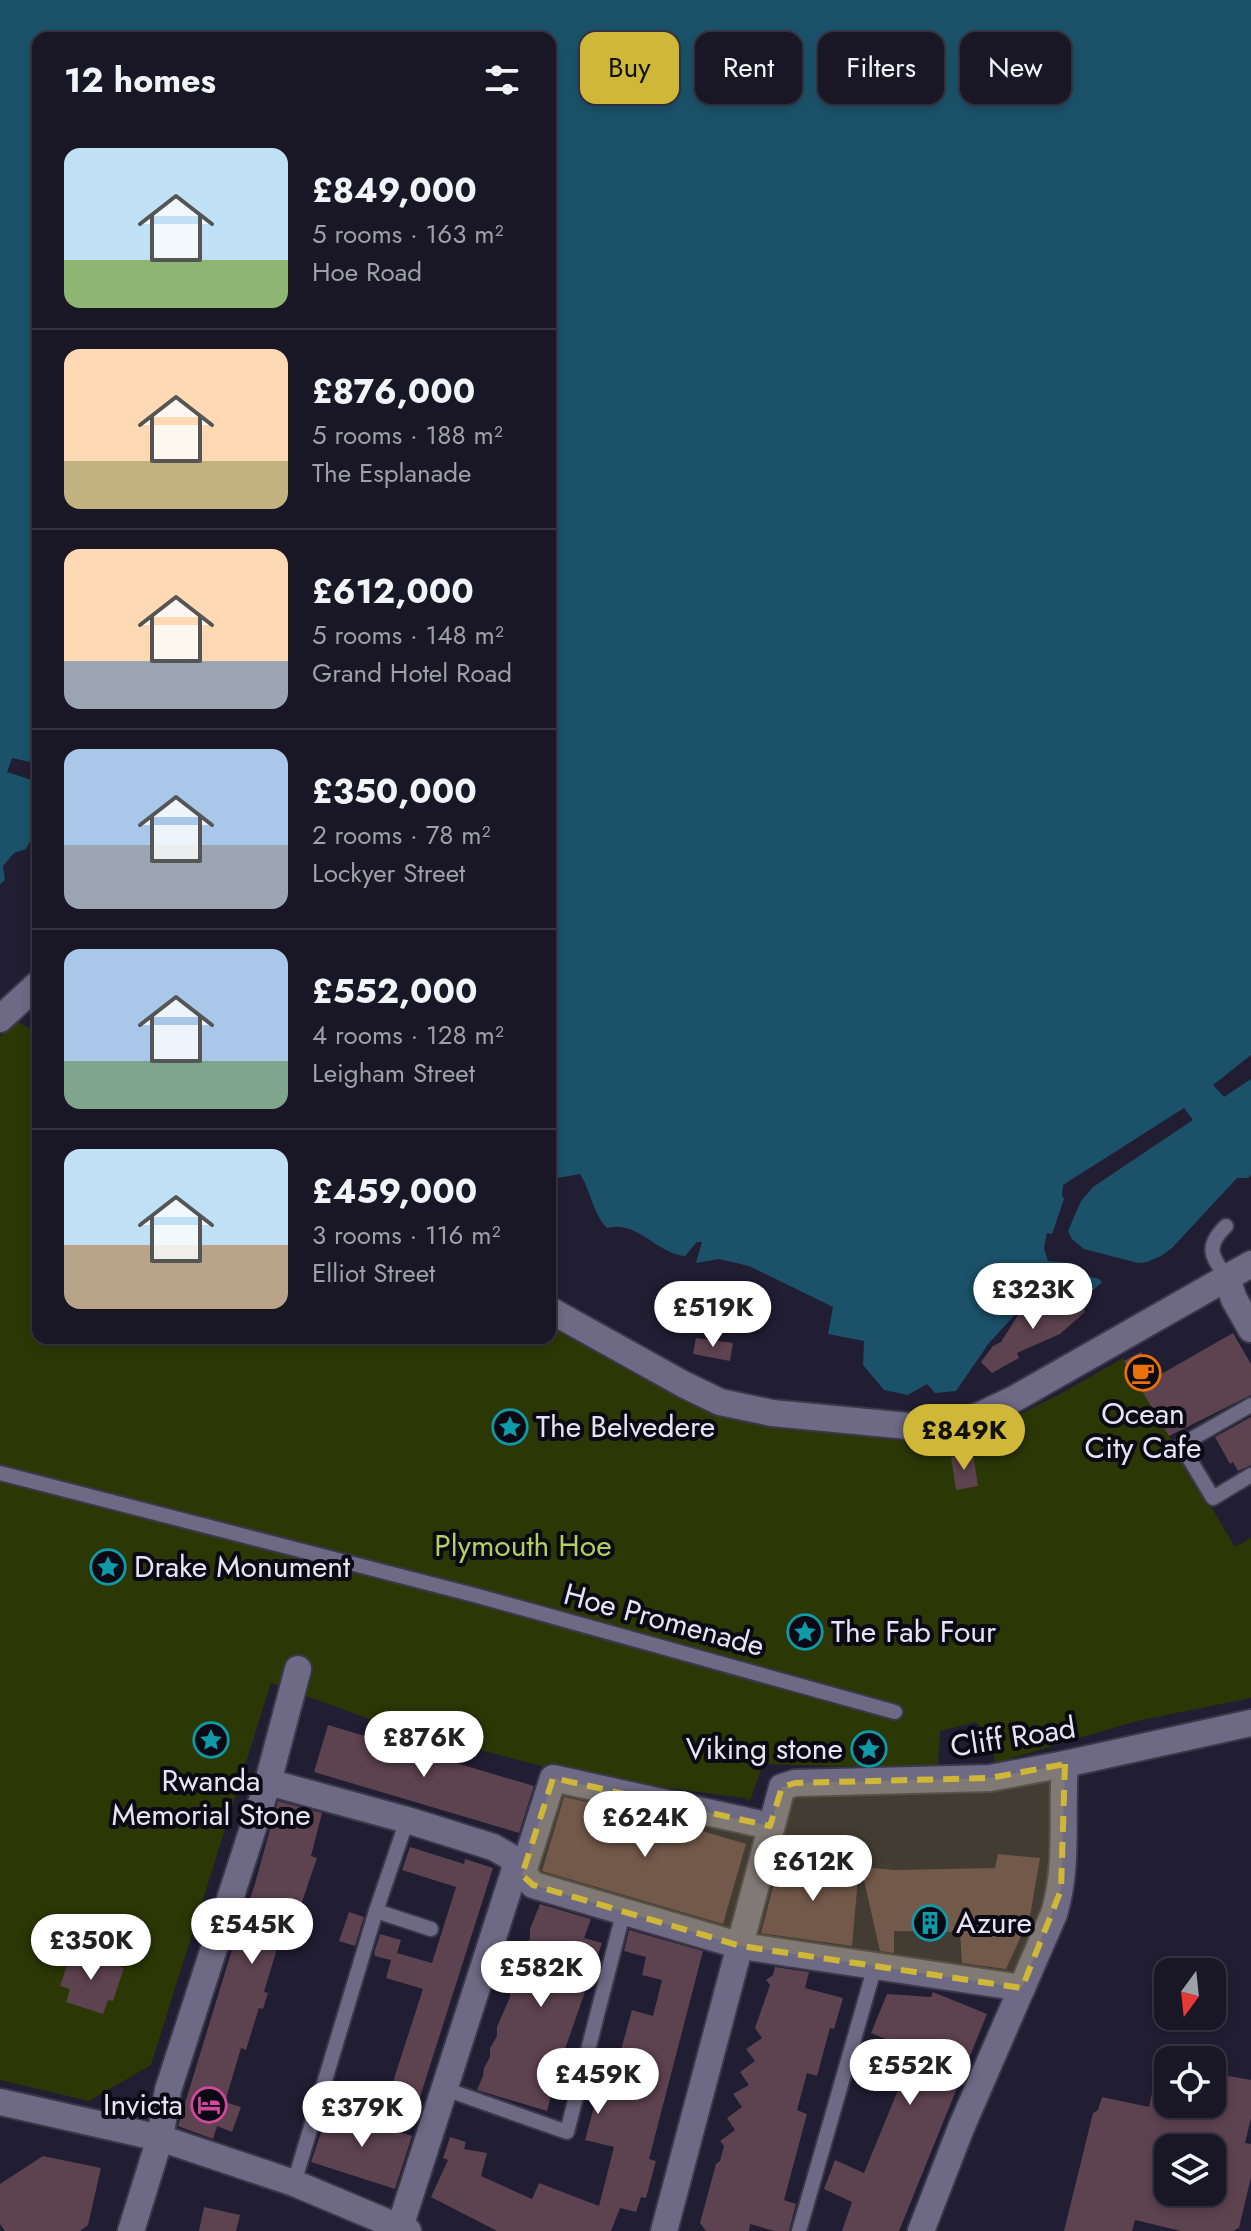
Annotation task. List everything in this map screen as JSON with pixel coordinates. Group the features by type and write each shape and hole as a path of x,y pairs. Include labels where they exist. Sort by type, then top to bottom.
{"street":[{"path":"0,1019 32,990"},
{"path":"556,1313 670,1378 720,1402 772,1413 908,1426 948,1426 970,1420 1014,1399 1251,1264"},
{"path":"1227,1278 1234,1299 1251,1329"},
{"path":"131,2231 160,2138 168,2090 268,1782 298,1669"},
{"name":"Cliff Road","path":"770,1826 782,1787 795,1783 990,1778 1251,1723"},
{"path":"921,2231 961,2128 1054,1914 1061,1890 1065,1852 1062,1805 1065,1764"},
{"path":"0,2102 160,2138 294,2183 404,2229 445,2089 553,1778 770,1826 664,2231"},
{"path":"268,1782 493,1847 509,1856 533,1885 741,1946 1022,1988"}],"lane":[{"path":"1226,1226 1217,1234 1212,1245 1212,1257 1227,1278"},
{"path":"1251,1405 1181,1445 1213,1498 1251,1475"},
{"name":"Hoe Promenade","path":"0,1473 464,1592 895,1712"},
{"path":"294,2183 376,1911 407,1820"},
{"path":"445,2089 567,2132 624,1910"},
{"path":"376,1911 431,1929"},
{"path":"799,2231 875,1966"}],"highlighted area":[{"path":"1065,1764 1061,1890 1022,1988 741,1946 533,1885 522,1875 553,1778 770,1826 782,1787 795,1783 990,1778"}],"green space":[{"name":"Plymouth Hoe","path":"15,1021 32,1029 32,1344 556,1344 556,1324 669,1386 881,1433 953,1439 994,1427 1123,1358 1235,1547 1251,1538 1251,1698 1137,1721 995,1763 991,1740 976,1722 940,1731 938,1769 763,1764 750,1801 601,1779 545,1767 388,1726 271,1683 151,2065 89,2101 0,2080 0,1037"}],"water":[{"path":"0,0 1251,0 1251,1055 1213,1085 1224,1097 1251,1079 1251,1175 1237,1178 1161,1256 1138,1263 1084,1249 1068,1231 1081,1201 1093,1187 1193,1120 1184,1108 1063,1185 1064,1199 1052,1234 1047,1233 1044,1248 1048,1261 1070,1263 1068,1271 1102,1282 1090,1293 1083,1292 1020,1309 989,1343 956,1391 935,1393 927,1384 908,1395 884,1390 863,1365 864,1341 828,1334 833,1307 749,1266 719,1259 696,1263 702,1242 697,1242 685,1256 674,1254 628,1229 607,1228 598,1216 580,1174 556,1178 556,32 32,32 32,761 12,758 7,772 32,780 32,838 26,849 14,853 3,866 5,880 0,884"}],"building":[{"path":"1080,1296 1085,1312 1060,1334 1017,1353 1019,1358 992,1373 981,1362 993,1346 1001,1342 1020,1312"},
{"path":"1233,1333 1251,1364 1251,1395 1169,1436 1124,1361 1141,1352 1156,1377"},
{"path":"696,1338 733,1343 730,1361 693,1354"},
{"path":"1251,1417 1251,1465 1238,1471 1233,1462 1230,1464 1215,1437"},
{"path":"973,1453 978,1486 956,1490 951,1457"},
{"path":"328,1725 534,1786 519,1833 314,1772"},
{"path":"564,1797 658,1818 746,1844 723,1924 542,1871"},
{"path":"278,1801 322,1813 311,1856 317,1858 290,1937 281,1935 264,1992 268,1993 263,2009 259,2008 246,2050 241,2048 225,2102 241,2107 232,2132 217,2126 213,2139 178,2126"},
{"path":"410,1847 464,1864 465,1859 493,1868 420,2097 391,2088 423,1989 386,1978 391,1960 374,1953 380,1934 401,1940 397,1953 432,1963 456,1887 402,1870"},
{"name":"Azure","path":"998,1854 1040,1858 1030,1916 1006,1969 962,1963 960,1932 894,1931 894,1953 880,1951 861,1867 895,1870 995,1868"},
{"path":"780,1860 859,1867 852,1946 761,1933"},
{"path":"540,1904 591,1919 584,1938 602,1943 558,2069 547,2111 477,2090"},
{"path":"349,1912 364,1917 355,1946 339,1941"},
{"path":"629,1930 703,1951 649,2159 656,2161 646,2198 641,2197 636,2212 620,2208 611,2231 497,2231 431,2197 448,2160 443,2158 450,2137 466,2142 464,2149 487,2153 481,2176 532,2199 539,2183 599,2206 614,2147 585,2140 610,2048 621,2050 632,2010 653,2016 662,1980 642,1975 646,1957 624,1951"},
{"path":"72,1951 124,1968 113,2001 108,2000 103,2014 66,2002 70,1989 60,1986"},
{"path":"775,1967 809,1972 805,1988 843,1998 834,2029 830,2028 817,2076 807,2073 797,2110 807,2114 784,2200 796,2204 789,2231 774,2231 750,2224 749,2231 706,2231 700,2223 724,2146 720,2141 735,2130 727,2118 742,2107 733,2094 749,2085 740,2072 755,2061 746,2049 762,2038 755,2028 770,1985 766,1980 773,1975"},
{"path":"933,1992 987,2014 899,2231 842,2231 852,2202 824,2189 835,2160 864,2173 914,2051 871,2033 887,1994 931,1997"},
{"path":"1226,2076 1251,2080 1251,2118 1245,2143 1251,2144 1251,2177 1239,2228 1233,2231 1181,2231 1135,2220 1132,2231 1064,2231 1093,2113 1098,2110 1102,2097 1149,2107 1154,2084 1154,2118 1226,2118"},
{"path":"329,2109 412,2136 395,2189 311,2162"},
{"path":"43,2156 101,2168 88,2225 80,2231 5,2231 0,2224 0,2184"},
{"path":"204,2207 240,2215 236,2231 199,2231"}],"place":[{"name":"Ocean City Cafe","path":"1143,1373"},
{"name":"The Belvedere","path":"510,1427"},
{"name":"Drake Monument","path":"108,1567"},
{"name":"The Fab Four","path":"805,1632"},
{"name":"Rwanda Memorial Stone","path":"211,1740"},
{"name":"Viking stone","path":"869,1749"},
{"name":"Azure","path":"930,1923"},
{"name":"Invicta","path":"209,2105"}]}
